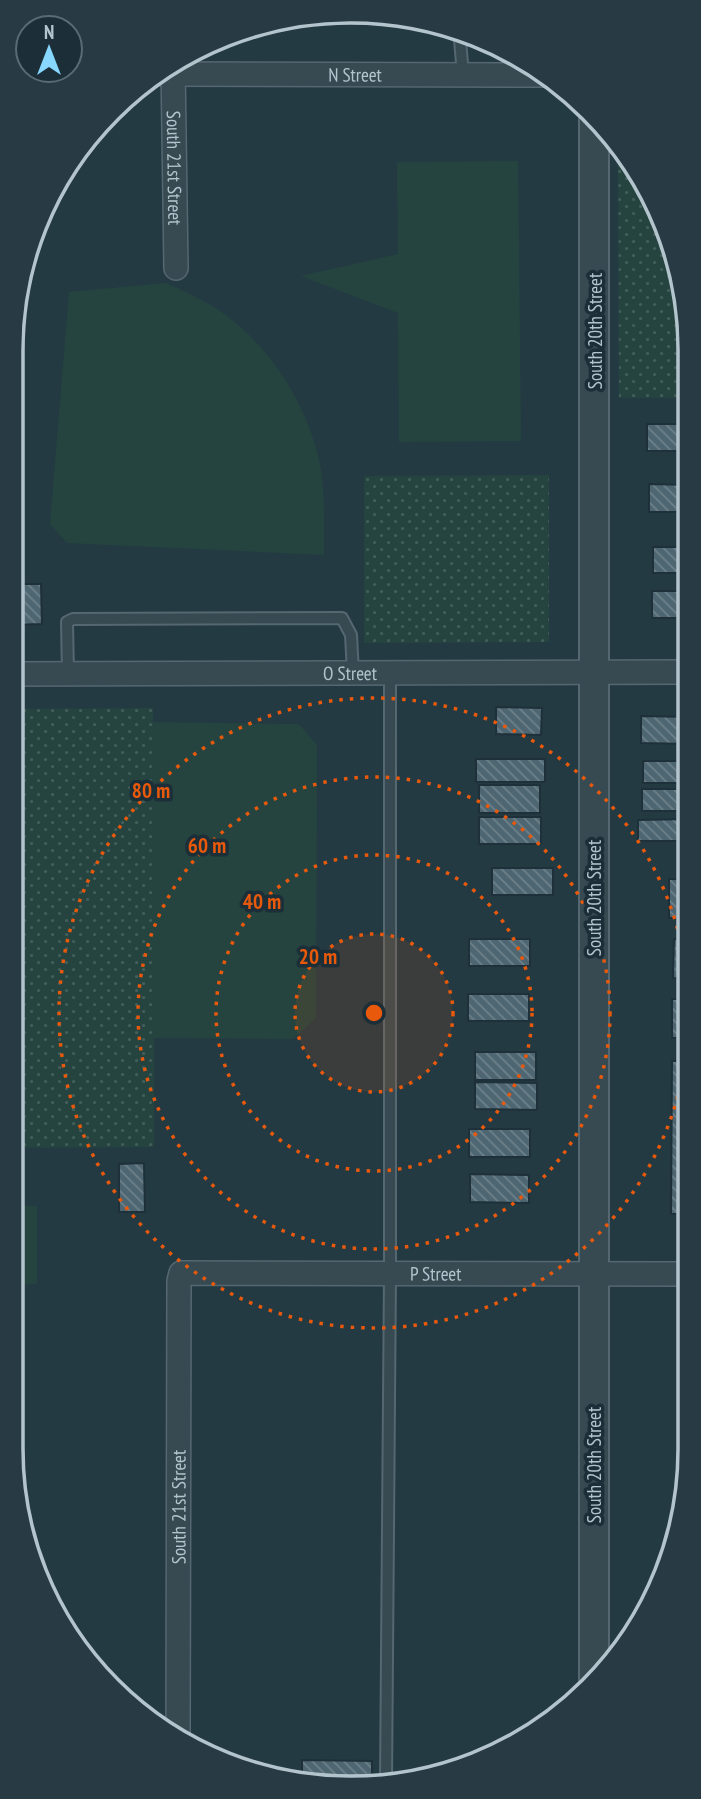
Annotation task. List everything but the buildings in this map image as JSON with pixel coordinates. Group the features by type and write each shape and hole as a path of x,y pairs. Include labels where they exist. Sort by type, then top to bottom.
{"street":[{"name":"N Street","path":"180,71 528,75"},
{"name":"South 21st Street","path":"170,77 176,268"},
{"name":"South 20th Street","path":"594,131 594,1668"},
{"name":"O Street","path":"23,674 678,672"},
{"name":"South 21st Street","path":"178,1727 181,1273"},
{"name":"P Street","path":"181,1273 678,1274"}],"lane":[{"path":"460,42 463,75"},
{"path":"68,674 67,622 73,619 342,618 351,635 353,673"},
{"path":"386,1774 390,1272 390,673"}],"green space":[{"path":"518,161 521,441 399,442 398,313 301,276 398,254 397,162"},
{"path":"618,161 644,206 661,245 672,287 678,329 678,398 619,398"},
{"path":"166,283 208,304 232,320 264,351 290,387 309,427 319,461 324,501 324,555 67,543 50,524 69,292"},
{"path":"549,475 549,642 364,643 364,476"},
{"path":"153,708 154,1147 23,1148 23,709"},
{"path":"153,722 299,724 317,745 316,1018 293,1039 153,1038"},
{"path":"23,1206 37,1206 37,1284 23,1285"}]}
